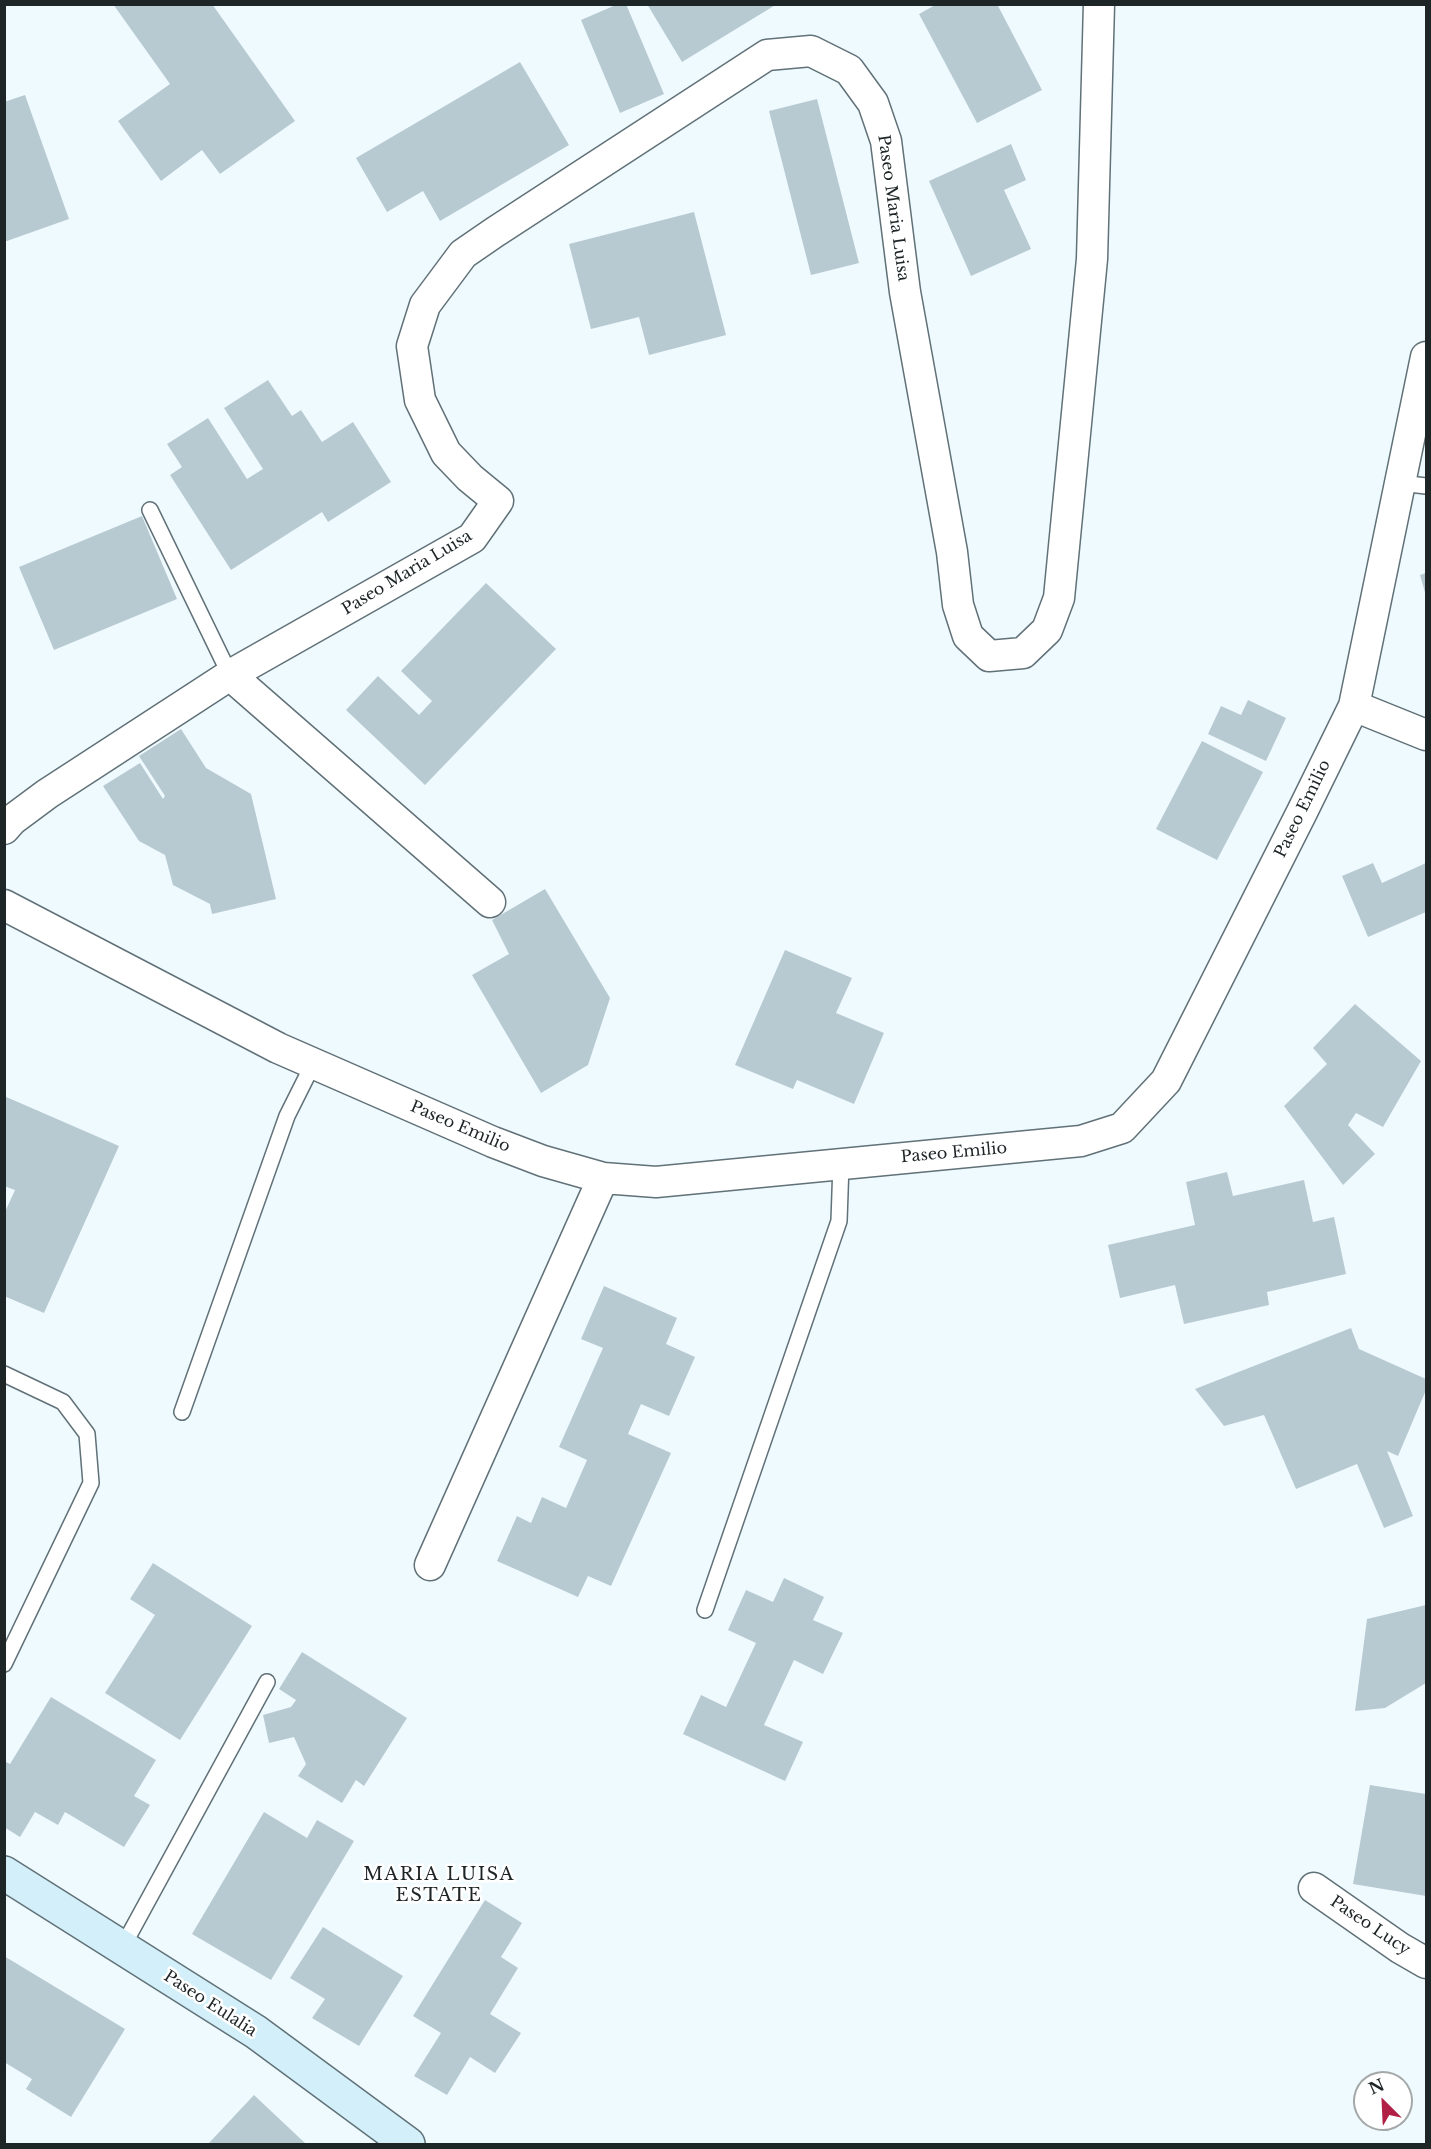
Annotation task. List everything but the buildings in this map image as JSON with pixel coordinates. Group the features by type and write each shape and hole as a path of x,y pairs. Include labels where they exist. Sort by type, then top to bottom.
{"street":[{"name":"Paseo Maria Luisa","path":"4,829 12,820 47,794 230,675 472,538 498,501 470,478 446,453 420,400 412,346 425,305 464,254 767,55 811,51 849,70 873,103 886,141 905,292 952,552 958,606 968,636 989,656 1023,654 1047,630 1059,598 1092,259 1099,4"},
{"name":"Paseo Emilio","path":"4,905 278,1048 493,1142 543,1161 603,1178 656,1182 1081,1141 1122,1128 1166,1081 1354,705 1413,484 1426,357"},
{"path":"230,675 490,902"},
{"path":"1354,705 1426,735"},
{"path":"430,1565 603,1178"},
{"name":"Paseo Eulalia","path":"4,1873 256,2032 408,2145"},
{"name":"Paseo Lucy","path":"1314,1888 1400,1948 1426,1963"}],"lane":[{"path":"150,510 230,675"},
{"path":"182,1412 287,1116 314,1064"},
{"path":"705,1610 839,1221 842,1164"},
{"path":"4,1374 63,1402 87,1434 91,1482 4,1664"},
{"path":"122,1948 267,1682"}],"district":[{"name":"MARIA LUISA ESTATE","path":"439,1885"}]}
